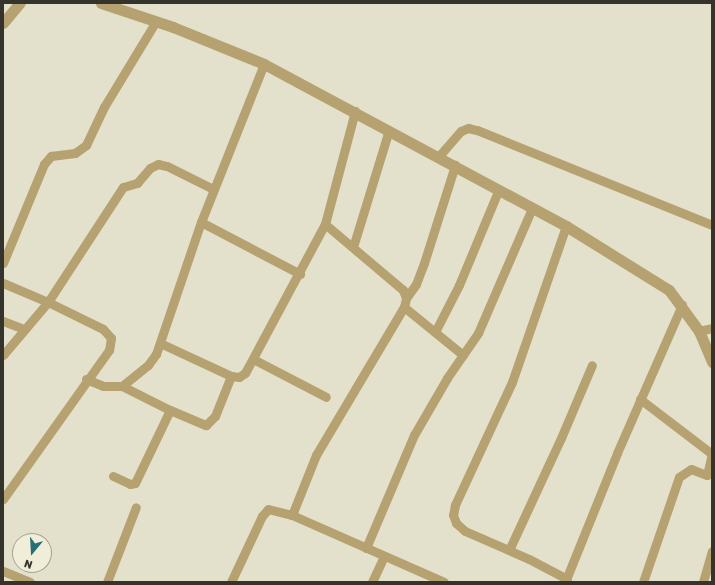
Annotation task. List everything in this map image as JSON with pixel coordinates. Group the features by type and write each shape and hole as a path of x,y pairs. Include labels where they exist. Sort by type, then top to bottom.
{"street":[{"path":"3,23 20,3"},
{"path":"101,3 156,21 264,64 439,156 566,226 652,277 669,290 682,305 699,331 712,362"},
{"path":"3,262 44,164 51,156 74,153 86,145 104,107 156,21"},
{"path":"122,386 148,365 160,342 213,188 264,64"},
{"path":"160,342 231,376 239,377 245,373 300,274 325,224 355,111"},
{"path":"439,156 461,131 468,128 477,130 712,225"},
{"path":"353,247 389,130"},
{"path":"3,355 24,328 48,302 116,194 123,187 137,184 150,168 158,164 167,166 213,188"},
{"path":"292,515 316,455 416,284 455,166"},
{"path":"436,332 459,285 499,190"},
{"path":"366,548 414,435 485,319 532,208"},
{"path":"201,222 300,274"},
{"path":"325,224 403,290 405,302 436,332 463,355"},
{"path":"566,226 512,382 455,505 453,515 456,523 465,531 509,550 566,580 640,399 682,305"},
{"path":"3,283 48,302 103,329 111,338 109,350 86,379 3,499"},
{"path":"3,321 24,328"},
{"path":"699,331 712,328"},
{"path":"253,359 326,397"},
{"path":"509,550 544,476 592,365"},
{"path":"86,379 103,386 122,386 170,410 206,425 211,422 231,376"},
{"path":"640,399 712,454 709,476 691,469 679,477 643,582"},
{"path":"113,476 130,484 135,483 170,410"},
{"path":"107,582 136,507"},
{"path":"231,582 262,516 268,509 292,515 444,582"},
{"path":"703,582 712,551"},
{"path":"372,582 384,556"},
{"path":"3,571 30,582"}]}
